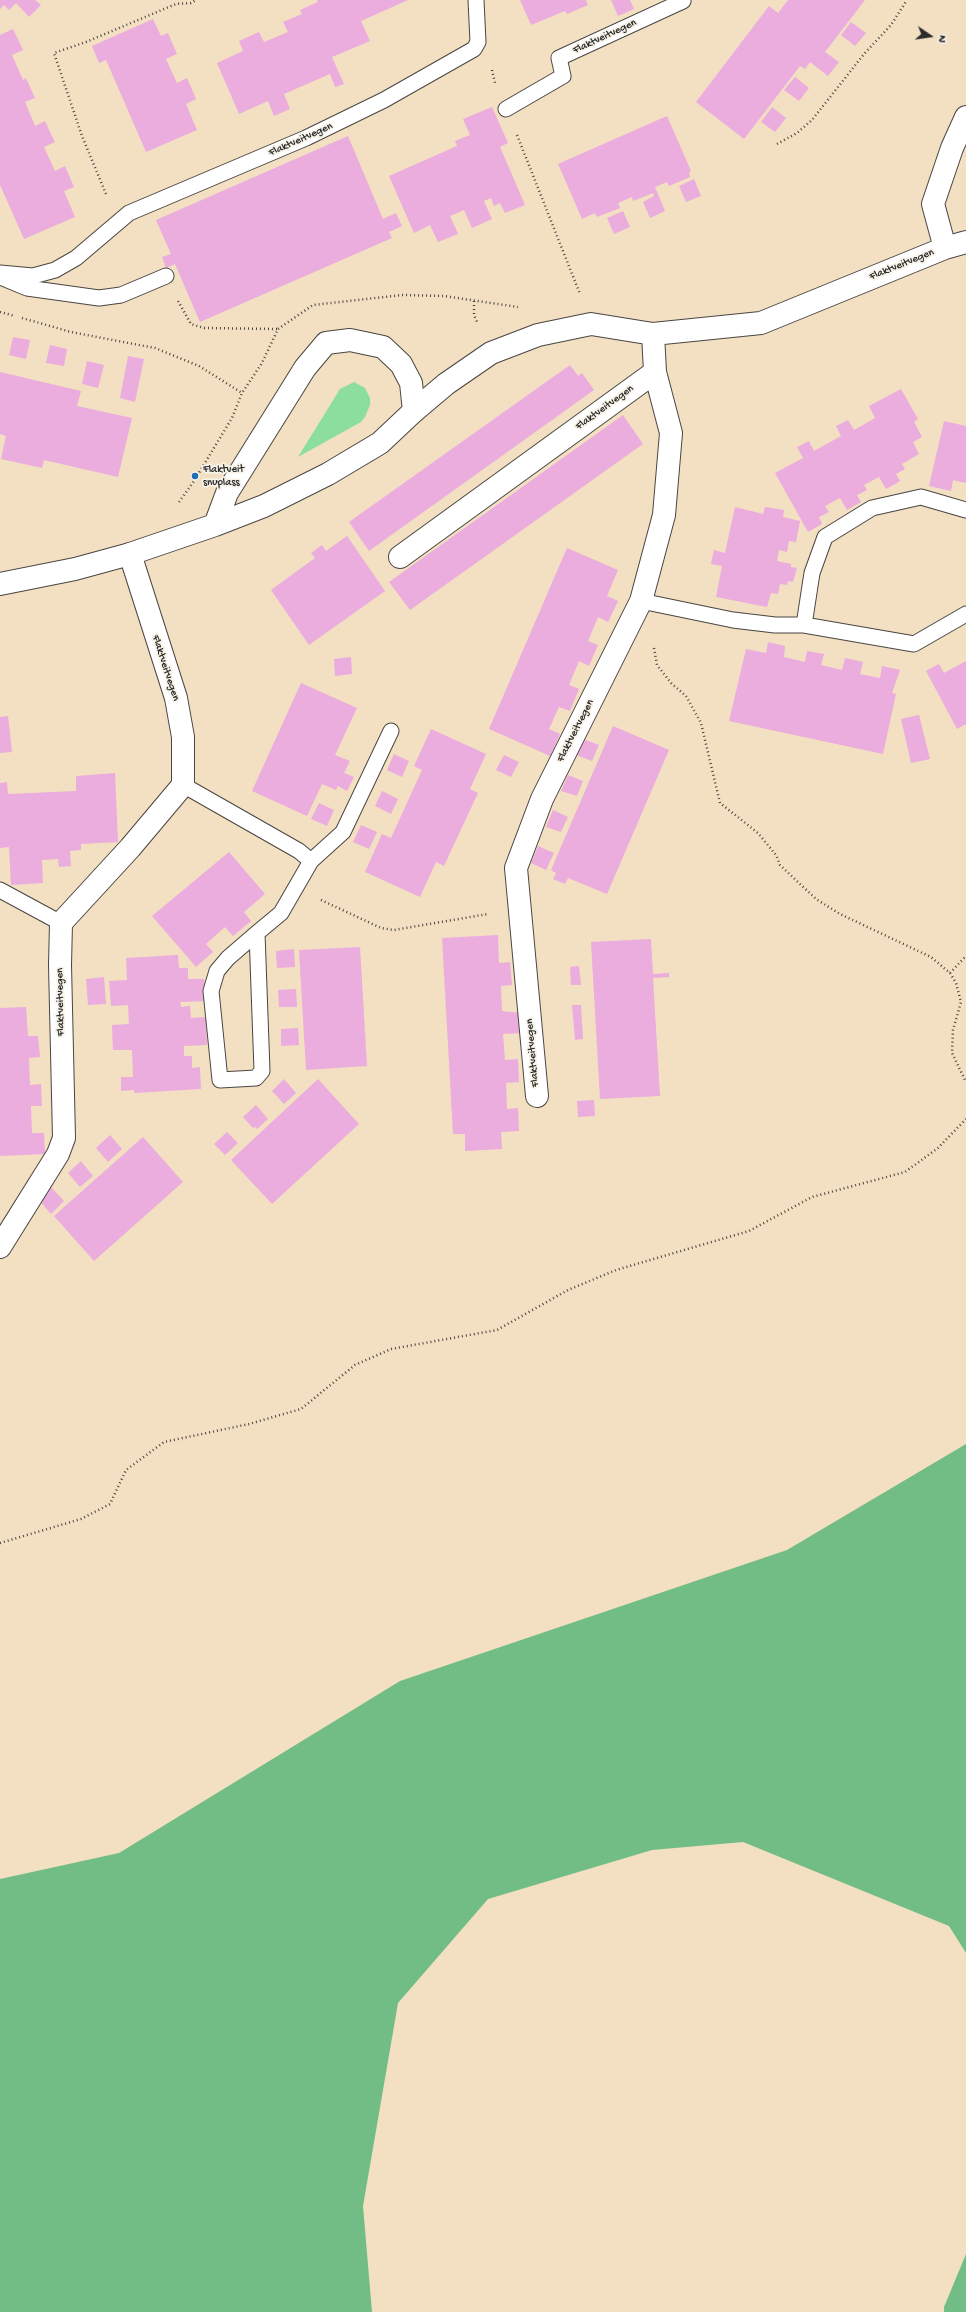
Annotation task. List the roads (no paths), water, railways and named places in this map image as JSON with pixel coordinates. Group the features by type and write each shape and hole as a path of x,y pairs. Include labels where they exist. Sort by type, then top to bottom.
{"street":[{"name":"Flaktveitvegen","path":"945,248 933,204 952,148 966,117"},
{"name":"Flaktveitvegen","path":"0,584 75,569 130,554 215,525 264,506 328,474 380,443 446,384 491,354 538,335 592,324 653,334 761,323 945,248 966,242"},
{"name":"Flaktveitvegen","path":"537,1096 516,868 542,799 641,602 664,514 671,433 655,372 653,334"},
{"path":"215,525 227,493 304,368 326,343 350,340 383,347 400,364 411,383 414,412"},
{"name":"Flaktveitvegen","path":"400,557 655,372"},
{"name":"Flaktveitvegen","path":"130,554 176,698 183,736 183,786"},
{"path":"61,923 130,848 183,786"},
{"name":"Flaktveitvegen","path":"0,1247 58,1154 64,1138 60,965 61,923"}],"lane":[{"name":"Flaktveitvegen","path":"0,273 33,276 55,270 76,258 129,213 306,138 384,100 474,49 478,42 476,0"},
{"name":"Flaktveitvegen","path":"506,109 563,76 559,58 683,1"},
{"path":"0,276 27,288 99,298 121,295 166,276"},
{"path":"804,625 812,573 825,537 872,508 921,497 966,510"},
{"path":"641,602 733,620 775,625 804,625 914,644 966,614"},
{"path":"257,933 262,1071 256,1078 220,1080 211,991 217,971 228,958 257,933 281,913 310,861 344,832 391,730"},
{"path":"183,786 299,851 310,861"},
{"path":"0,890 61,923"}],"place":[{"name":"Flaktveit snuplass","path":"195,476"}]}
